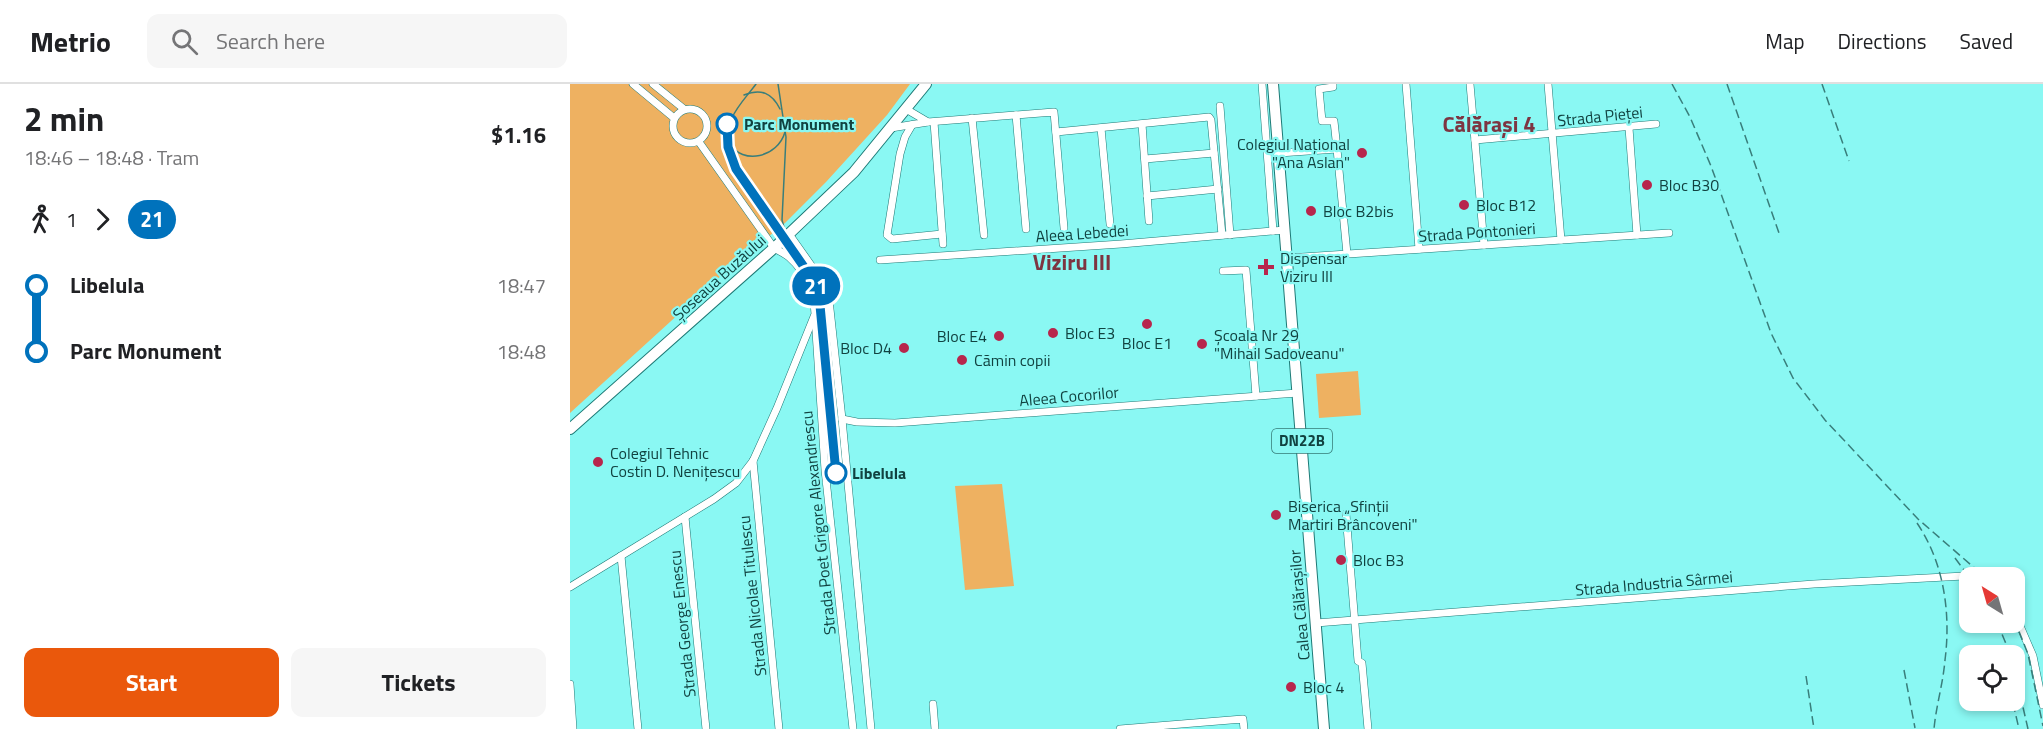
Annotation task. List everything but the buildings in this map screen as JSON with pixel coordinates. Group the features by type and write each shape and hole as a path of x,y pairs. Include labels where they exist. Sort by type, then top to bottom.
{"main road":[{"name":"Șoseaua Buzăului","path":"570,429 774,248 854,172 926,84"},
{"name":"Calea Călărașilor","path":"1273,84 1279,153 1279,231 1287,258 1324,729"}],"street":[{"path":"633,84 674,118"},
{"path":"654,84 684,109 699,110 705,116 708,128 699,142 686,143 680,140 674,131 674,118 684,109"},
{"path":"1262,84 1279,231"},
{"path":"1333,84 1333,87 1319,89 1322,121 1334,121 1347,254"},
{"path":"1406,84 1419,249"},
{"path":"1470,84 1484,245"},
{"path":"1548,84 1561,240"},
{"path":"1221,106 1226,235"},
{"path":"906,109 931,122"},
{"path":"891,128 931,122 1054,112 1064,228"},
{"path":"1016,115 1026,230"},
{"path":"1056,132 1209,117 1226,235"},
{"path":"972,118 984,235"},
{"path":"931,122 943,244"},
{"path":"1142,124 1149,221"},
{"name":"Strada Pieței","path":"1475,140 1656,124"},
{"path":"912,125 905,137 900,154 887,235 892,238 942,234"},
{"path":"1101,128 1110,224"},
{"path":"1629,128 1637,235"},
{"name":"Strada Poet Grigore Alexandrescu","path":"699,142 774,248 791,258 808,283 814,299 825,470 853,729"},
{"path":"1279,153 1337,149"},
{"path":"1145,159 1214,153"},
{"path":"1147,196 1218,189"},
{"name":"Aleea Lebedei","path":"880,260 1279,231"},
{"name":"Strada Pontonieri","path":"1287,258 1669,233"},
{"name":"Strada Poet Grigore Alexandrescu","path":"789,234 826,290 842,419 871,729"},
{"path":"1223,271 1246,270 1256,396"},
{"path":"570,587 736,483 753,461 774,417 815,314"},
{"name":"Aleea Cocorilor","path":"842,419 857,423 895,423 1298,393"},
{"name":"Strada Nicolae Titulescu","path":"753,461 778,729"},
{"path":"1346,514 1358,661 1362,663 1368,729"},
{"name":"Strada George Enescu","path":"685,517 706,729"},
{"path":"621,556 638,729"},
{"name":"Strada Industria Sârmei","path":"1316,623 1814,584 1959,575"},
{"path":"2023,633 2033,656 2043,705"},
{"path":"570,684 573,729"},
{"path":"933,704 935,729"},
{"path":"1120,729 1243,719 1244,729"}],"shaded area":[{"name":"Parc Monument","path":"570,84 910,84 887,115 785,223 715,281 570,413"},
{"path":"1358,371 1361,415 1319,418 1316,374"},
{"path":"1002,484 1014,586 965,590 955,486"}],"tram line":[{"path":"756,84 732,118 729,132 731,148 746,180 787,236"},
{"path":"778,84 786,137 782,220 785,231"},
{"path":"744,95 756,92 765,93 780,109"},
{"name":"21","path":"727,124 728,147 736,169 811,277 821,301 836,473"},
{"path":"729,143 743,154 760,156 775,148 785,132"}],"railway":[{"path":"1672,84 1690,117 1711,166 1771,333 1793,378 1825,420 1918,519 1973,567"},
{"path":"1727,84 1779,233"},
{"path":"1822,84 1849,161"},
{"path":"1917,523 1934,555 1946,607 1947,642 1934,729"},
{"path":"1955,558 1962,567"},
{"path":"2002,633 2006,645"},
{"path":"2020,633 2028,654 2043,726"},
{"path":"1904,670 1915,728"},
{"path":"1806,676 1814,729"},
{"path":"2015,711 2019,729"},
{"path":"2024,711 2028,729"}],"place":[{"name":"Parc Monument","path":"727,124"},
{"name":"Colegiul Național \"Ana Aslan\"","path":"1362,153"},
{"name":"Bloc B30","path":"1647,185"},
{"name":"Bloc B12","path":"1464,205"},
{"name":"Bloc B2bis","path":"1311,211"},
{"name":"Dispensar Viziru III","path":"1266,267"},
{"name":"Bloc E1","path":"1147,324"},
{"name":"Bloc E3","path":"1053,333"},
{"name":"Bloc E4","path":"999,336"},
{"name":"Școala Nr 29 \"Mihail Sadoveanu\"","path":"1202,344"},
{"name":"Bloc D4","path":"904,348"},
{"name":"Cămin copii","path":"962,360"},
{"name":"Colegiul Tehnic Costin D. Nenițescu","path":"598,462"},
{"name":"Libelula","path":"836,473"},
{"name":"Biserica „Sfinții Martiri Brâncoveni\"","path":"1276,515"},
{"name":"Bloc B3","path":"1341,560"},
{"name":"Bloc 4","path":"1291,687"}],"district":[{"name":"Călărași 4","path":"1489,124"},
{"name":"Viziru III","path":"1072,262"}]}
